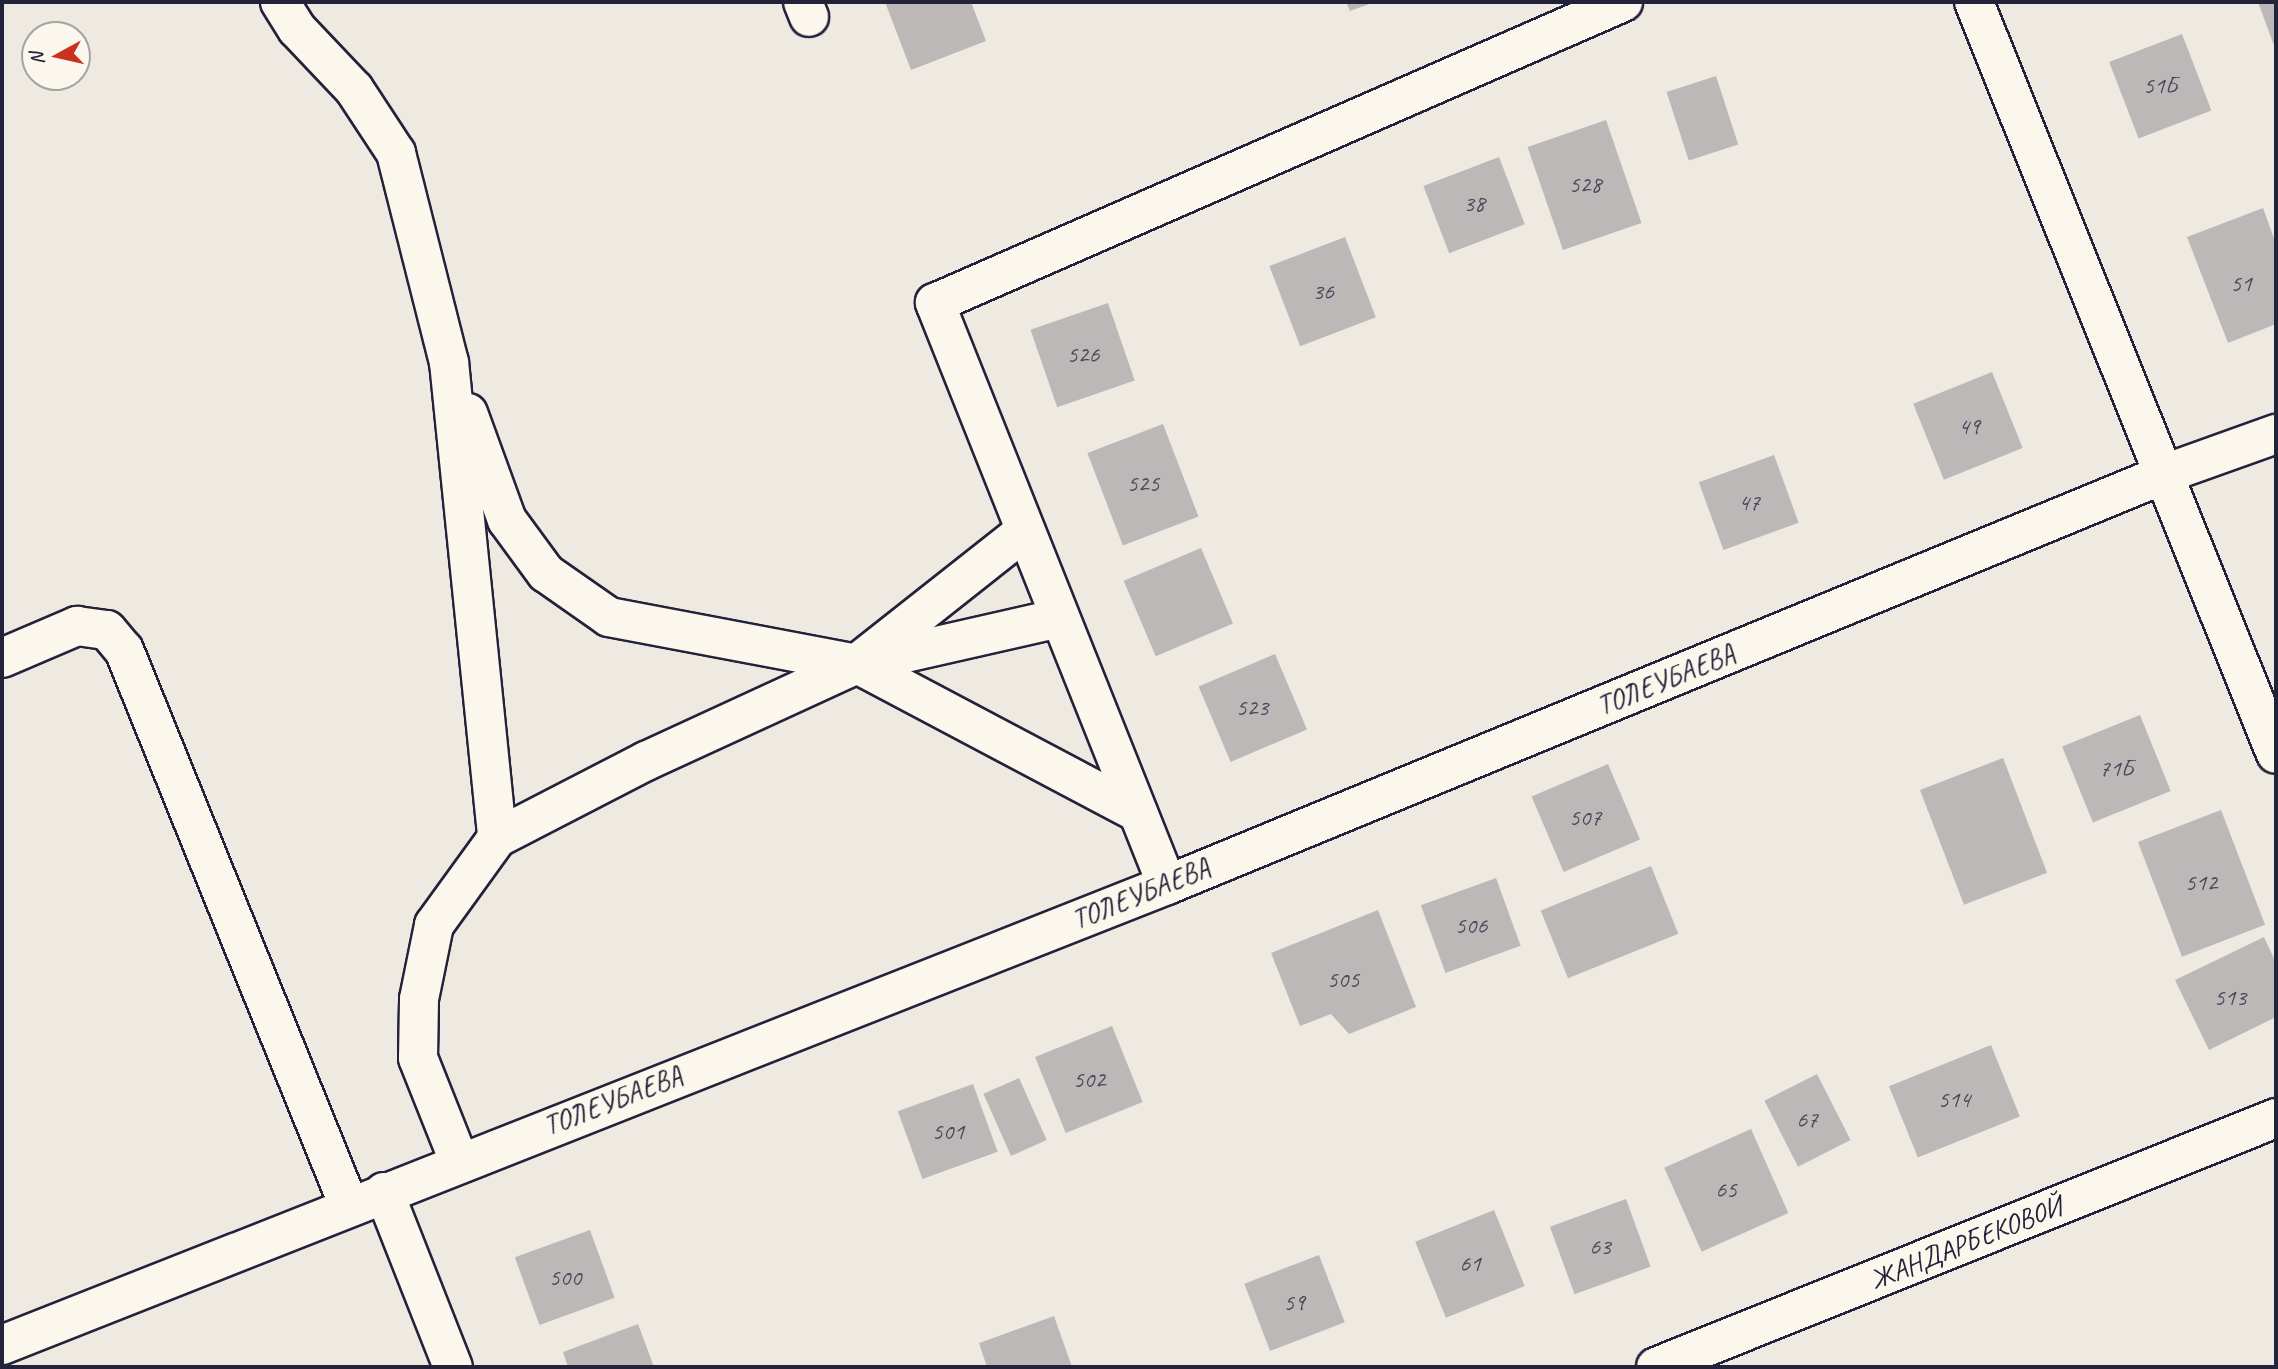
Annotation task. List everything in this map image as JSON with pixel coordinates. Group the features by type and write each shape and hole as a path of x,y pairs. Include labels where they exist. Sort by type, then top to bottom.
{"street":[{"path":"280,2 298,29 354,89 396,153 449,362 507,520 546,573 609,617 857,664 1138,813"},
{"path":"1167,885 935,303 1623,2"},
{"path":"1974,2 2166,473 2276,754"},
{"path":"449,362 497,838"},
{"name":"ТОЛЕУБАЕВА","path":"2,1345 459,1161 1167,885 2166,473 2276,434"},
{"path":"857,664 1025,531"},
{"path":"459,1161 418,1058 419,999 434,925 497,838 646,761 857,664 1059,618"},
{"path":"2,658 77,626 107,630 124,650 349,1206"},
{"name":"ЖАНДАРБЕКОВОЙ","path":"1656,1367 2276,1118"},
{"path":"384,1192 453,1367"}],"building":[{"path":"885,2 971,2 986,41 911,70"},
{"path":"1346,2 1375,2 1350,11"},
{"path":"2258,2 2276,2 2276,51"},
{"path":"2182,34 2211,111 2139,139 2109,62"},
{"path":"1716,76 1738,144 1689,161 1667,92"},
{"path":"1606,120 1641,223 1563,250 1528,147"},
{"path":"1499,157 1525,224 1449,253 1423,186"},
{"path":"2263,208 2276,244 2276,324 2228,343 2187,237"},
{"path":"1345,237 1376,317 1300,346 1269,266"},
{"path":"1108,303 1135,381 1057,407 1030,330"},
{"path":"1992,372 2023,448 1944,480 1913,404"},
{"path":"1163,424 1198,516 1123,545 1087,453"},
{"path":"1774,455 1799,523 1723,550 1699,482"},
{"path":"1201,548 1233,623 1156,656 1124,581"},
{"path":"1275,654 1307,729 1231,762 1199,686"},
{"path":"2140,715 2171,791 2093,822 2062,746"},
{"path":"2003,758 2047,873 1964,905 1920,790"},
{"path":"1608,764 1640,839 1564,872 1532,796"},
{"path":"2221,810 2265,925 2182,957 2138,842"},
{"path":"1651,866 1678,934 1568,978 1541,911"},
{"path":"1496,878 1521,946 1445,973 1421,905"},
{"path":"1378,910 1416,1007 1349,1034 1331,1014 1300,1026 1271,953"},
{"path":"2264,937 2276,963 2276,1017 2209,1050 2175,980"},
{"path":"1112,1026 1143,1102 1066,1133 1035,1057"},
{"path":"1991,1045 2020,1116 1918,1158 1889,1086"},
{"path":"1817,1074 1851,1140 1798,1167 1764,1101"},
{"path":"1019,1078 1047,1140 1011,1156 983,1094"},
{"path":"973,1084 998,1152 922,1179 898,1111"},
{"path":"1751,1129 1788,1213 1702,1252 1664,1168"},
{"path":"1626,1199 1651,1267 1575,1294 1550,1227"},
{"path":"1494,1210 1525,1286 1446,1318 1415,1242"},
{"path":"590,1230 615,1298 539,1325 515,1257"},
{"path":"1319,1255 1345,1322 1270,1351 1244,1284"},
{"path":"1054,1316 1072,1367 987,1367 979,1343"},
{"path":"638,1324 654,1367 568,1367 563,1352"}]}
